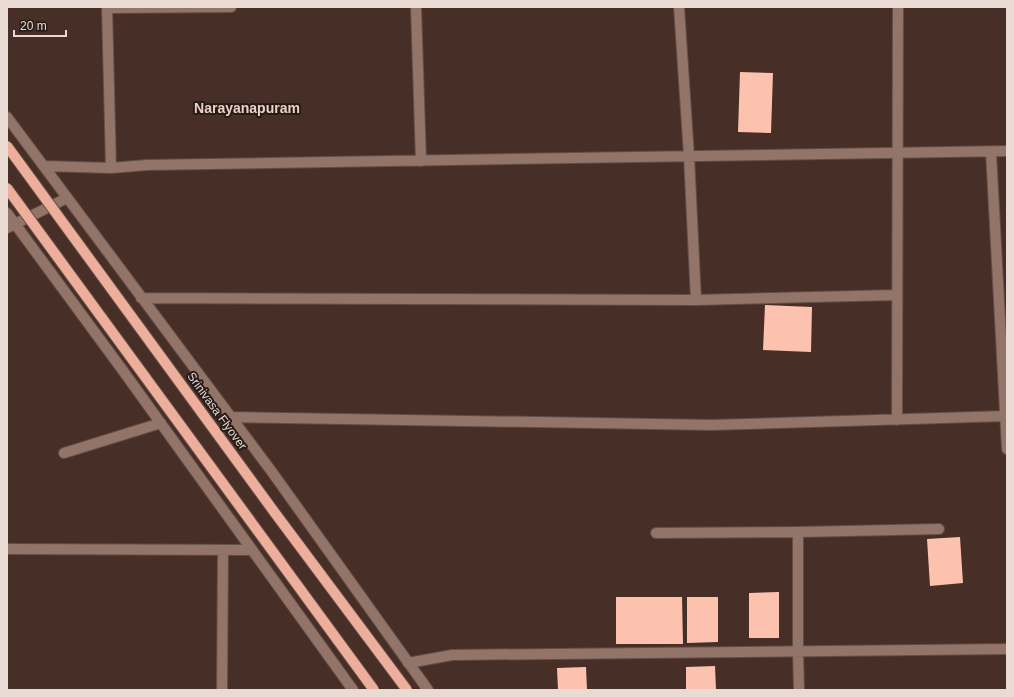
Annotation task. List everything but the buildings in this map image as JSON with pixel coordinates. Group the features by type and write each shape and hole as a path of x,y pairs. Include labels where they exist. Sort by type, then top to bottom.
{"main road":[{"name":"Srinivasa Flyover","path":"7,146 275,513 407,690"},
{"path":"7,188 374,690"}],"street":[{"path":"111,168 108,8 231,7"},
{"path":"416,7 421,161"},
{"path":"679,7 689,156 696,300"},
{"path":"897,420 898,7"},
{"path":"7,117 272,472 428,690"},
{"path":"44,166 111,168 155,165 1007,151"},
{"path":"991,152 1007,449"},
{"path":"11,226 67,198"},
{"path":"7,213 11,226 160,423 354,690"},
{"path":"141,298 696,300 897,295"},
{"path":"230,417 711,425 1006,416"},
{"path":"64,453 160,423"},
{"path":"656,533 939,529"},
{"path":"798,532 799,690"},
{"path":"7,549 252,550"},
{"path":"222,690 223,550"},
{"path":"408,663 452,655 1007,649"}],"district":[{"name":"Narayanapuram","path":"247,108"}]}
